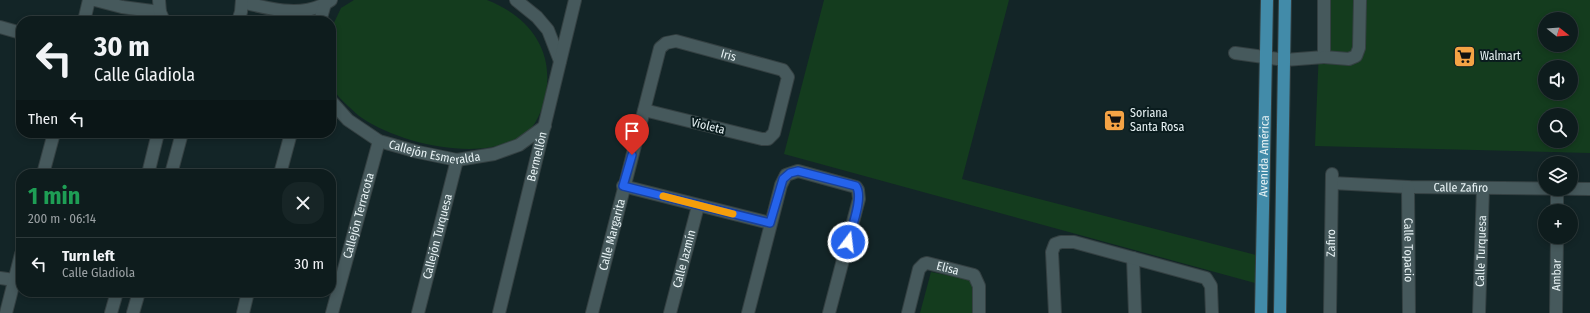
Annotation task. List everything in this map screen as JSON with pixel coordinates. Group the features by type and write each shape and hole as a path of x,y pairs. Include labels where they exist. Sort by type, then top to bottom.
{"main road":[{"name":"Avenida América","path":"1261,313 1267,0"},
{"name":"Avenida América","path":"1280,313 1286,60 1285,0"},
{"path":"1263,226 1270,232 1275,231 1281,225"},
{"path":"1262,258 1265,253 1270,250 1281,255"}],"street":[{"path":"85,16 89,0"},
{"path":"95,0 158,16"},
{"path":"159,0 162,16"},
{"path":"516,0 537,17 548,30 560,61"},
{"name":"Bermellón","path":"499,313 576,0"},
{"path":"1324,0 1324,57"},
{"path":"1235,53 1286,60 1324,57 1349,59 1356,56 1359,48 1360,0"},
{"path":"239,16 242,1 277,10 294,11 327,2"},
{"path":"322,16 327,2"},
{"path":"0,27 16,32"},
{"name":"Iris","path":"666,43 676,41 783,70 788,77 774,133 771,137"},
{"name":"Calle Margarita","path":"592,313 658,51 666,43"},
{"name":"Callejón Esmeralda","path":"336,107 348,120 379,141 418,152 457,160 494,154 519,145 545,126"},
{"name":"Violeta","path":"644,110 762,139 771,137"},
{"path":"44,169 53,138"},
{"path":"149,169 157,138"},
{"path":"172,169 181,138"},
{"path":"281,169 290,138"},
{"name":"Callejón Terracota","path":"332,313 379,141"},
{"name":"Callejón Turquesa","path":"418,313 457,160"},
{"path":"748,313 770,223 783,179 790,173 798,171 856,186 858,190 859,199 830,313"},
{"name":"Calle Zafiro","path":"1332,178 1408,186 1538,189"},
{"name":"Zafiro","path":"1330,313 1332,178"},
{"path":"623,186 770,223"},
{"name":"Calle Topacio","path":"1408,186 1409,313"},
{"name":"Calle Turquesa","path":"1480,313 1483,188"},
{"name":"Calle Zafiro","path":"1578,189 1590,189"},
{"name":"Calle Jazmín","path":"670,313 698,206"},
{"path":"1055,313 1052,257 1053,248 1056,244 1061,242 1074,242 1200,276 1208,281 1211,286 1212,313"},
{"name":"Ambar","path":"1556,313 1557,244"},
{"path":"1133,258 1135,313"},
{"name":"Elisa","path":"908,313 918,273 921,266 927,263 970,274 979,282 979,313"},
{"path":"6,313 16,273"},
{"path":"0,278 14,280"},
{"path":"111,313 116,297"},
{"path":"133,313 138,297"},
{"path":"243,313 247,297"}],"green space":[{"path":"354,0 487,0 503,8 517,17 529,28 538,41 544,55 547,70 547,87 543,105 537,119 529,131 521,137 504,144 484,148 463,149 440,147 418,142 378,127 360,117 336,94 336,18 341,8"},
{"path":"824,0 1009,0 962,179 1256,255 1255,283 784,154"},
{"name":"Walmart","path":"1321,0 1590,0 1590,153 1315,146"},
{"path":"931,272 972,280 972,313 920,313"}],"slow traffic":[{"path":"663,196 733,214"}],"place":[{"name":"Walmart","path":"1464,56"},
{"name":"Soriana Santa Rosa","path":"1115,120"}],"route":[{"path":"632,155 623,186 770,223 783,179 790,173 798,171 856,186 859,199 848,242"}]}
